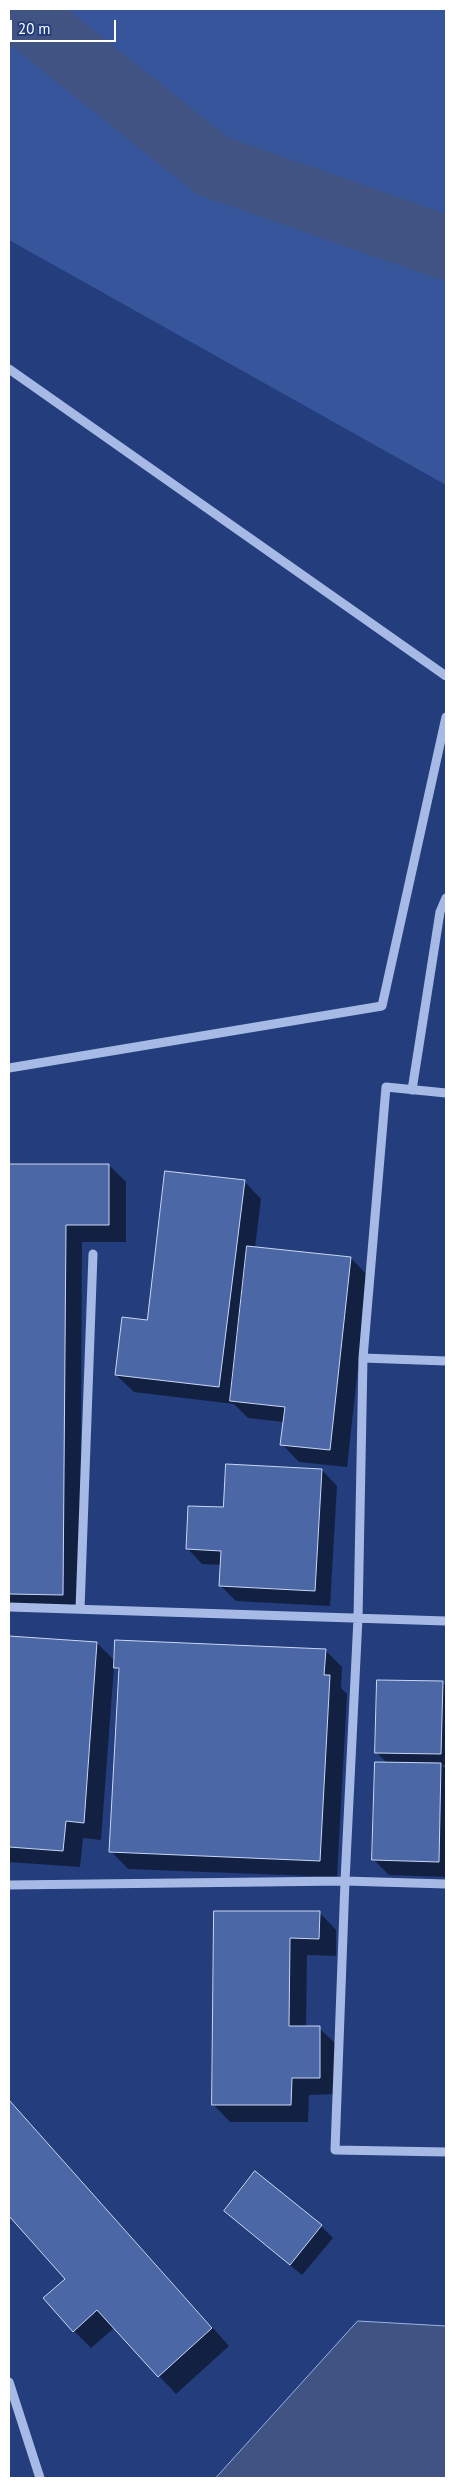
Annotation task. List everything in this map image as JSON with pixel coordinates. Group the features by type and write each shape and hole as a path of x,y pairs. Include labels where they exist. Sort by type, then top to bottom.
{"street":[{"path":"9,369 446,676"},
{"path":"9,1068 382,1006 446,717"},
{"path":"412,1090 440,912 446,898"},
{"path":"446,1093 386,1087 363,1358 358,1618 345,1881 335,2150 446,2152"},
{"path":"80,1609 93,1254"},
{"path":"363,1358 446,1361"},
{"path":"9,1607 446,1621"},
{"path":"9,1885 345,1881 446,1884"},
{"path":"9,2382 40,2478"}],"shaded area":[{"path":"9,9 446,9 446,485 9,240"},
{"path":"358,2321 446,2326 446,2478 216,2478"}],"building":[{"path":"9,1164 109,1164 109,1225 66,1225 63,1595 9,1594"},
{"path":"165,1171 245,1180 219,1387 115,1375 122,1317 147,1320"},
{"path":"247,1246 351,1257 330,1450 280,1445 285,1407 230,1401"},
{"path":"226,1464 322,1469 315,1591 219,1586 221,1551 186,1549 188,1506 223,1507"},
{"path":"9,1636 97,1642 84,1823 66,1821 63,1851 9,1847"},
{"path":"115,1640 326,1649 324,1675 330,1675 320,1861 109,1852 119,1668 114,1668"},
{"path":"377,1680 443,1681 441,1754 375,1753"},
{"path":"375,1762 441,1763 439,1862 372,1860"},
{"path":"214,1911 320,1911 319,1939 290,1938 289,2026 320,2026 320,2078 292,2078 291,2105 212,2105"},
{"path":"9,2100 212,2328 158,2377 97,2310 73,2332 43,2298 65,2279 9,2216"},
{"path":"255,2171 322,2225 290,2265 224,2211"}],"waterway":[{"path":"16,9 213,166 446,248"}]}
